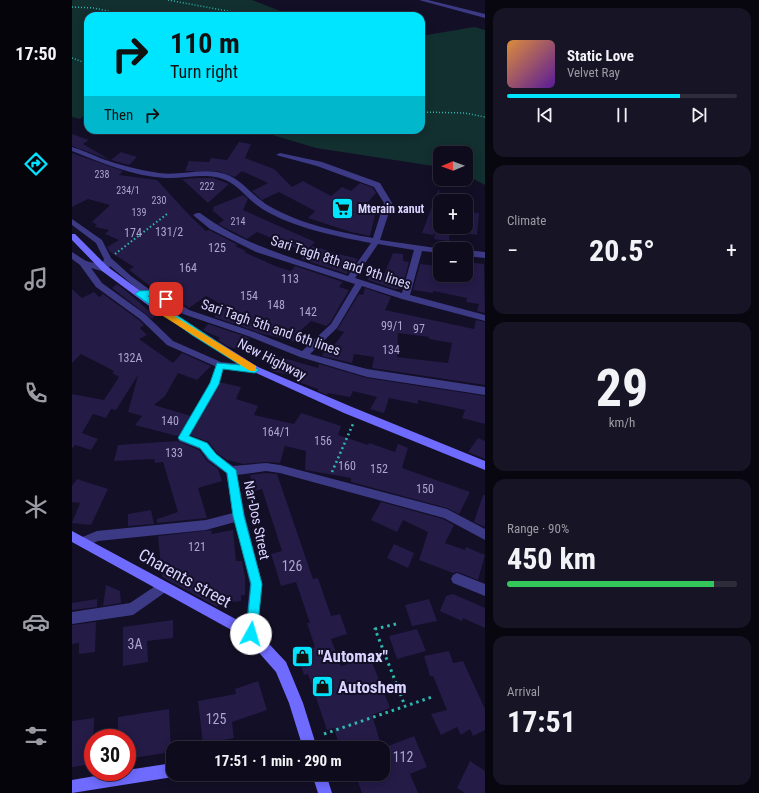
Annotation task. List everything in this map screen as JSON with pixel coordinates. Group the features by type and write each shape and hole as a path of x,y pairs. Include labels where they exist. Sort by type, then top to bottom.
{"main road":[{"name":"New Highway","path":"72,236 105,269 144,294 195,333 255,370 485,466"},
{"name":"Charents street","path":"72,536 251,634 281,667 296,703 306,741"},
{"path":"72,787 166,771"},
{"path":"321,781 325,793"}],"street":[{"path":"422,0 485,16"},
{"name":"Sari Tagh 8th and 9th lines","path":"72,149 113,166 136,172 166,176 222,176 234,182 253,200 272,212 339,234 433,249"},
{"path":"280,155 319,164 377,184 388,203 376,241 350,278"},
{"name":"Sari Tagh 8th and 9th lines","path":"197,215 213,227 259,250 350,278 405,297 485,318"},
{"name":"Sari Tagh 5th and 6th lines","path":"72,221 99,242 108,259 144,294 158,293 186,312 251,334 302,355 367,373 485,391"},
{"path":"405,297 419,248"},
{"path":"473,254 485,255"},
{"path":"72,255 83,263 99,285 143,317 163,338 179,348 220,365 255,370"},
{"path":"83,263 105,269 108,259"},
{"path":"302,355 334,326 360,282"},
{"name":"Nar-Dos Street","path":"183,438 204,446 212,457 231,470 239,516 256,584 251,634"},
{"path":"231,470 266,467 328,482 389,500 447,514 485,534"},
{"path":"84,542 97,536 206,525 239,516"},
{"path":"457,579 485,590"},
{"path":"72,618 133,609 163,587"}],"lane":[{"path":"183,438 214,384 220,365"}],"path":[{"path":"168,0 232,12"},
{"path":"72,7 94,8 112,12"},
{"path":"72,58 84,62"},
{"path":"425,112 465,114 485,117"},
{"path":"108,259 122,250 148,227 167,214"},
{"path":"328,482 358,414"},
{"path":"396,624 376,629 405,706"},
{"path":"324,734 432,698"}],"green space":[{"path":"72,0 252,0 283,12 84,12 84,116 80,119 72,117"},
{"path":"474,27 485,30 485,185 473,179 473,146 433,146 433,166 316,148 269,134 425,134 425,35"}],"building":[{"path":"72,134 89,140 83,144 110,160 72,146"},
{"path":"239,142 251,144 245,158 274,169 292,187 303,181 331,196 342,187 351,191 360,183 373,188 376,193 362,209 371,209 368,214 375,215 370,236 351,232 308,218 315,211 279,192 262,200 252,191 268,183 242,171 235,177 217,171 185,171 189,161 209,162 211,158 227,160"},
{"path":"121,152 137,157 129,165 111,160"},
{"path":"72,153 123,171 119,175 157,180 206,231 209,230 238,245 235,246 246,251 244,252 275,266 291,271 295,266 343,282 339,287 349,290 330,323 326,326 311,321 299,332 295,342 260,333 214,317 224,306 206,296 189,308 162,290 154,289 129,270 134,267 110,252 107,247 119,240 105,234 109,230 95,227 97,225 92,222 110,205 88,199 72,207"},
{"path":"213,178 229,184 208,203 182,179"},
{"path":"243,195 248,199 243,210 315,242 305,252 257,232 247,239 218,224 224,220 212,210 214,209 213,207"},
{"path":"433,204 434,235 422,233"},
{"path":"473,213 479,213 477,235 472,234 473,234"},
{"path":"435,234 450,234 449,241 434,239"},
{"path":"313,246 358,259 347,274 301,259"},
{"path":"393,253 403,254 403,261 409,262 402,289 394,289 368,280 370,273 383,277"},
{"path":"473,263 484,264 485,313 477,311 479,304 466,302 467,298 433,291 433,293 413,290 420,264 433,265 433,282 473,282"},
{"path":"117,284 155,316 152,319 112,288"},
{"path":"365,288 391,297 385,310 474,329 476,320 485,322 485,385 372,368 374,357 354,354 352,363 322,356 326,347 332,348 344,332 337,330 359,294 363,295","holes":["398,333 429,337 429,339 452,343 448,363 397,357"]},
{"path":"72,289 82,298 94,292 99,297 103,294 139,320 144,325 140,328 147,335 139,339 173,363 182,353 211,366 197,380 178,373 165,396 154,405 191,416 181,433 177,436 135,425 142,416 128,412 138,375 116,410 111,409 106,418 93,414 82,433 98,439 91,450 75,445 72,449 72,394 104,400 119,377 112,373 114,371 81,354 72,363"},
{"path":"208,324 250,339 239,350 227,346 218,340 220,338 203,330"},
{"path":"280,357 318,368 319,364 367,378 485,396 485,424 462,418 465,410 418,400 418,404 389,398 384,413 370,409 377,397 353,391 350,397 328,393 327,395 318,391 318,389 296,381 298,377 271,371"},
{"path":"219,382 241,387 236,399 258,406 254,415 294,424 301,413 341,426 338,435 368,445 369,443 395,452 398,444 408,448 402,468 470,492 459,514 447,508 351,482 351,478 305,470 306,451 285,446 280,463 266,462 243,464 227,460 217,453 209,442 190,435"},
{"path":"478,438 485,441 485,459 468,452"},
{"path":"177,441 199,450 207,461 218,469 222,481 198,488 207,518 157,523 157,519 178,512 163,462 155,463 154,459 114,461 118,445"},
{"path":"266,473 277,474 313,579 318,578 331,616 340,614 347,634 331,639 341,666 370,657 390,708 372,715 380,741 338,741 334,728 327,730 308,674 304,675 297,653 315,647 307,623 310,623 296,582 281,586 271,554 282,551 262,489 255,491 250,475"},
{"path":"77,479 108,489 91,525 72,523 80,503 72,502 72,486"},
{"path":"483,495 485,495 485,527 474,522"},
{"path":"381,502 443,519 454,525 445,543 465,550 466,547 485,555 478,580 458,572 453,573 419,560 428,532 403,520 397,532 371,520"},
{"path":"151,510 154,524 128,526 128,514"},
{"path":"211,530 212,534 233,530 236,561 242,561 245,577 245,595 241,595 241,601 220,603 217,607 162,577 158,536"},
{"path":"394,544 414,553 408,568 387,558"},
{"path":"106,585 120,591 121,603 103,606"},
{"path":"453,594 485,608 485,628 463,618 462,621 440,611 446,596"},
{"path":"97,599 97,607 72,610 72,603"},
{"path":"429,599 437,621 412,626 405,605"},
{"path":"173,620 173,638 147,641 148,662 123,666 123,627"},
{"path":"96,622 95,652 79,654 79,643 72,644 72,625"},
{"path":"417,629 426,651 397,659 389,636"},
{"path":"449,651 453,663 463,661 485,709 485,730 473,736 470,729 461,735 457,727 441,735 431,714 447,710 433,676 430,676 424,656"},
{"path":"258,681 267,710 232,722 234,738 218,741 203,741 198,701 236,694 235,689"},
{"path":"169,709 170,741 166,741 166,753 136,758 136,729 118,729 118,717"},
{"path":"94,718 94,729 84,729 84,765 72,767 72,721"},
{"path":"414,736 427,767 410,774 418,793 362,793 358,781 390,781 390,745"},
{"path":"470,761 485,771 485,793 465,793 457,788"}],"slow traffic":[{"path":"166,314 253,368"}],"place":[{"name":"Mterain xanut","path":"343,209"},
{"name":"\"Automax\"","path":"303,656"},
{"name":"Autoshem","path":"323,687"}],"route":[{"path":"166,299 158,293 153,292 139,294 195,333 255,370 220,365 214,384 183,438 196,441 204,446 212,457 231,470 239,516 256,584 251,634"}]}
